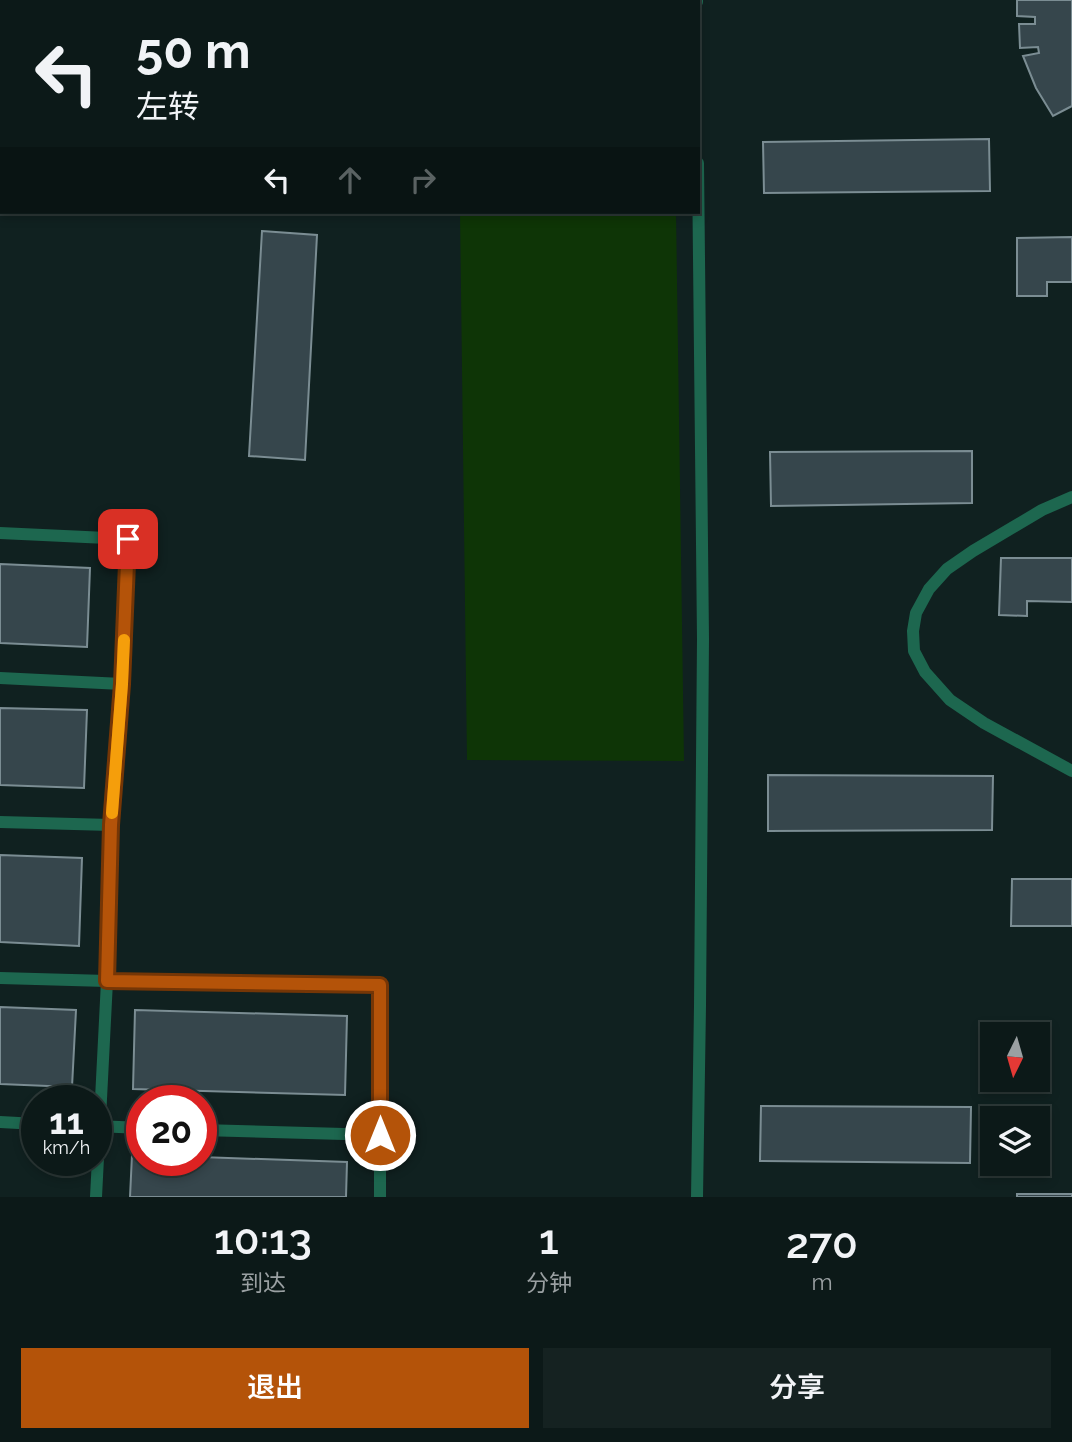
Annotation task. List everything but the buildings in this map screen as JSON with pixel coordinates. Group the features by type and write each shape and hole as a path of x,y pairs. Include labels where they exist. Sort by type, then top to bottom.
{"lane":[{"path":"697,1197 703,639 699,214"},
{"path":"1072,497 1042,510 947,569 929,589 916,613 913,631 915,652 925,672 950,699 984,723 1072,771"},
{"path":"0,533 128,539 122,684 111,825 107,981 101,1085"},
{"path":"0,678 122,684"},
{"path":"0,822 111,825"},
{"path":"0,978 380,985 380,1197"},
{"path":"0,1122 21,1123"},
{"path":"217,1130 380,1135"},
{"path":"96,1197 97,1176"}],"green space":[{"path":"460,214 676,214 684,761 467,760"}],"slow traffic":[{"path":"112,813 124,640"}],"route":[{"path":"128,539 122,684 111,825 107,981 380,985 380,1135"}]}
